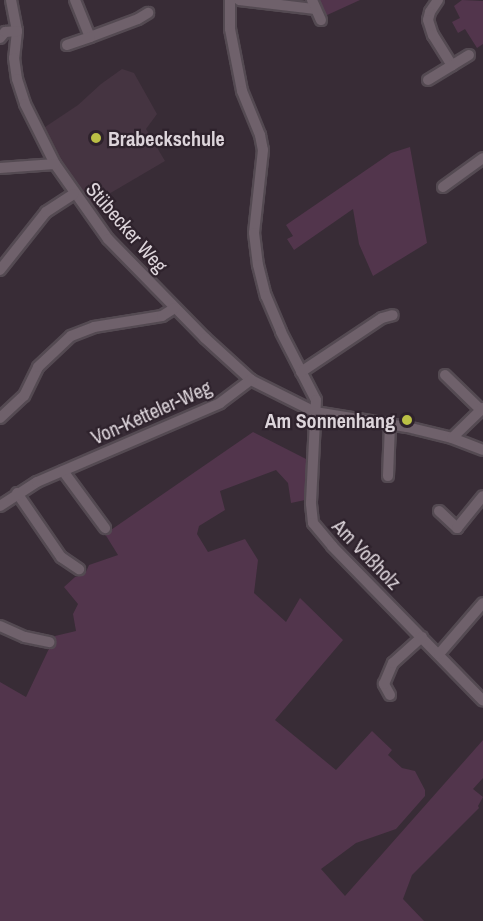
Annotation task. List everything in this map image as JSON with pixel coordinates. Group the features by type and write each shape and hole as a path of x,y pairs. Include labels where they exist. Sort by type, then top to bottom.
{"street":[{"name":"Stübecker Weg","path":"11,0 17,31 14,58 17,79 26,104 55,164 108,239 175,308 251,380 315,412 390,423 452,438 483,450"},
{"path":"75,0 90,37"},
{"path":"230,0 230,28 242,91 260,135 263,150 254,233 258,265 266,297 316,400 315,412"},
{"path":"239,0 314,5 321,20"},
{"path":"438,0 428,20 433,35 452,65"},
{"path":"67,45 138,19 148,13"},
{"path":"0,38 5,32 17,31"},
{"path":"428,80 469,55"},
{"path":"443,187 483,158"},
{"path":"0,168 55,164"},
{"path":"0,270 46,212 74,194"},
{"path":"0,418 24,396 38,367 71,336 94,327 162,316 175,308"},
{"path":"302,372 382,318 393,315"},
{"path":"445,375 482,409 452,438"},
{"name":"Von-Ketteler-Weg","path":"0,506 17,493 63,471 220,403 251,380"},
{"name":"Am Voßholz","path":"315,412 311,504 313,523 332,546 483,701"},
{"path":"388,476 390,423"},
{"path":"63,471 105,528"},
{"path":"17,493 61,557 79,569"},
{"path":"439,511 457,528 483,496"},
{"path":"439,654 483,603"},
{"path":"0,626 25,637 49,642"},
{"path":"390,695 384,684 393,663 422,637"}],"shaded area":[{"path":"317,0 360,0 325,16"},
{"path":"462,0 483,1 483,44 477,48 465,29 458,33 452,22 460,18 454,6"},
{"name":"Brabeckschule","path":"122,69 134,73 157,114 146,129 165,161 85,208 39,131 78,105"},
{"path":"410,147 427,243 373,276 359,244 353,209 294,250 287,239 293,236 286,225 391,153"},
{"path":"253,432 308,460 305,500 291,503 288,483 276,470 220,491 225,510 199,526 197,534 208,552 245,539 258,560 254,593 286,622 300,598 343,640 275,720 336,770 372,731 392,750 388,755 402,768 415,771 425,790 425,796 396,829 356,843 321,869 345,896 483,740 483,778 473,789 483,797 479,808 412,875 403,899 424,921 0,921 0,682 26,697 55,636 76,631 73,614 78,604 64,587 75,577 85,574 89,565 118,555 105,534"}],"place":[{"name":"Brabeckschule","path":"96,138"},
{"name":"Am Sonnenhang","path":"407,420"}]}
